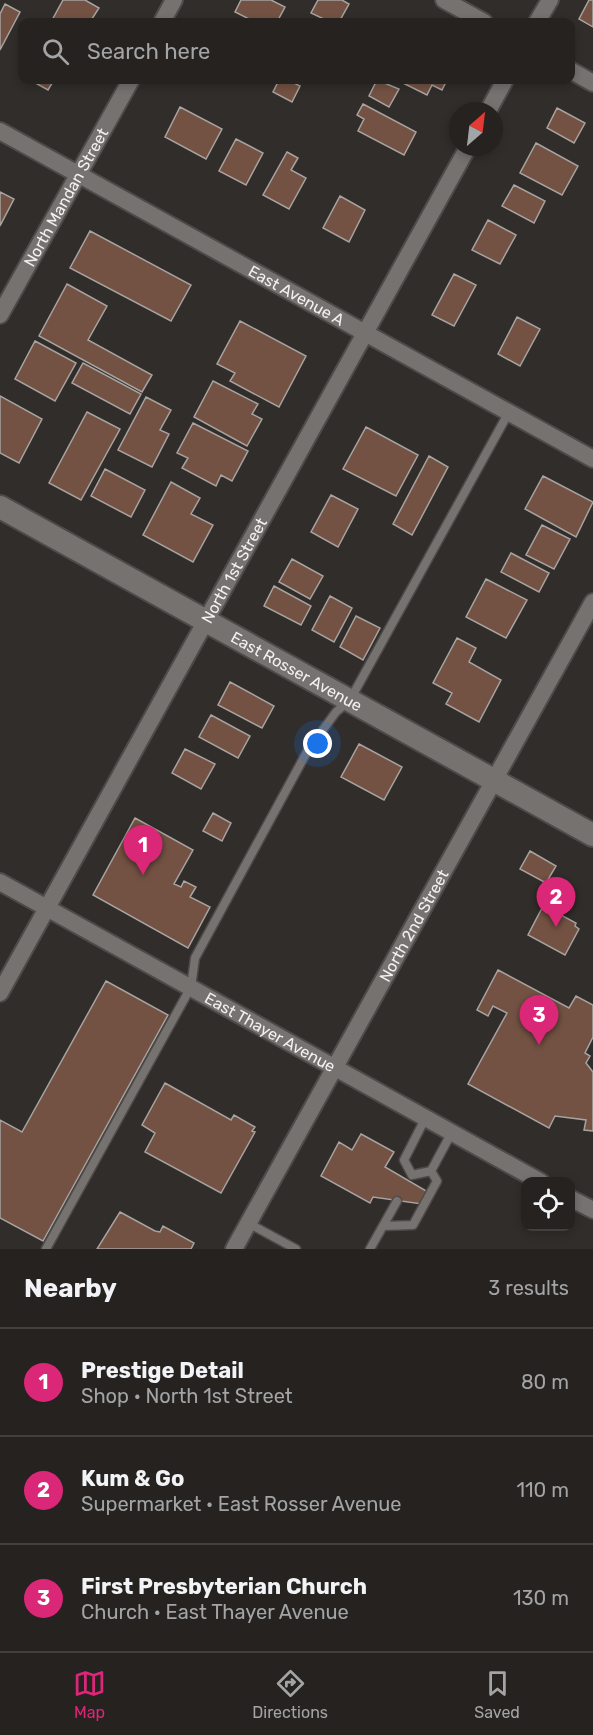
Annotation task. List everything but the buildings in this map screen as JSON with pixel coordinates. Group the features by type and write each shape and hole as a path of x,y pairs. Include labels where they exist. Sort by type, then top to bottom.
{"street":[{"path":"164,18 174,0"},
{"path":"444,0 477,18"},
{"path":"539,18 550,0"},
{"path":"575,73 593,83"},
{"name":"North Mandan Street","path":"0,315 128,84"},
{"path":"493,102 503,84"},
{"name":"East Avenue A","path":"0,131 593,459"},
{"name":"North 1st Street","path":"0,993 463,156"},
{"name":"East Rosser Avenue","path":"0,507 593,835"},
{"name":"North 2nd Street","path":"234,1249 593,602"},
{"name":"East Thayer Avenue","path":"0,882 533,1177"},
{"path":"575,1201 593,1210"}],"lane":[{"path":"46,1249 191,987 195,958 262,833 308,750 336,712 350,700 509,412"},
{"path":"426,1117 404,1160 410,1178 430,1171 452,1132"},
{"path":"383,1226 413,1225 437,1181 430,1171"},
{"path":"370,1249 397,1201"},
{"path":"248,1223 296,1249"}],"place":[{"name":"Prestige Detail","path":"143,875"},
{"name":"Kum & Go","path":"556,927"},
{"name":"First Presbyterian Church","path":"539,1045"}]}
